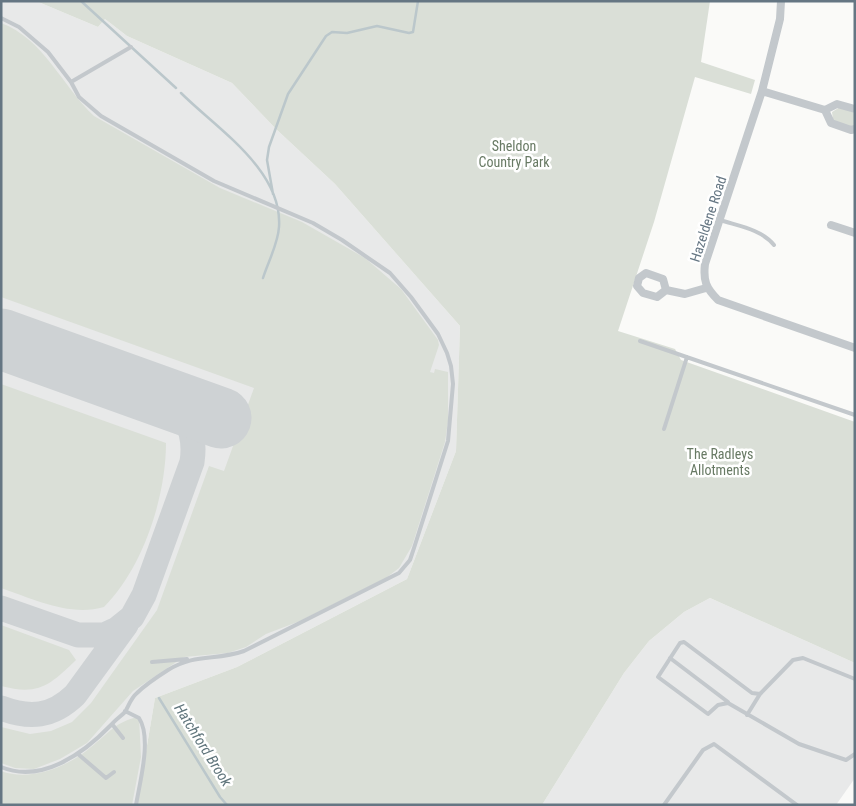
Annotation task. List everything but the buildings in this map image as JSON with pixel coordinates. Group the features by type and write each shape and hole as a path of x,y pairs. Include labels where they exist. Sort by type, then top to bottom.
{"street":[{"name":"Hazeldene Road","path":"706,288 703,277 704,264 762,91 780,19 781,1"},
{"path":"762,91 825,110 837,104 855,109"},
{"path":"825,110 831,123 851,130 855,129"},
{"path":"832,225 855,233"},
{"path":"666,290 685,294 706,288 718,300 855,348"}],"lane":[{"path":"1,18 19,27 48,52 71,82 79,97 101,116 214,181 283,210 342,240 378,264 402,286 431,323 447,353 452,373 448,441 410,560 399,572 244,651 224,656 152,662"},
{"path":"71,82 131,47"},
{"path":"720,220 758,232 768,238 774,245"},
{"path":"640,341 855,414"},
{"path":"664,429 686,357"},
{"path":"728,703 718,705 708,714 658,678 680,643 684,642 752,693 760,694"},
{"path":"1,767 21,773 30,773 51,767 78,754 125,711 131,699 140,690 168,670 192,658"},
{"path":"670,658 747,716 799,744 846,760 855,754"},
{"path":"747,716 760,694 793,660 803,658 855,679"},
{"path":"125,711 139,718 145,734 144,760 136,805"},
{"path":"112,724 123,738"},
{"path":"664,805 704,750 714,744 796,805"},
{"path":"78,754 106,778 114,772"}],"shaded area":[{"path":"1,1 36,1 98,27 105,19 127,36 232,83 276,129 335,184 460,326 456,451 407,579 237,667 155,698 137,805 1,805"},
{"path":"710,598 855,663 855,778 836,805 542,805 624,673 649,641 684,612"}],"green space":[{"name":"Sheldon Country Park","path":"36,1 710,1 701,62 755,80 751,94 695,77 654,222 618,331 675,349 681,360 855,422 855,663 710,598 684,612 649,641 624,673 542,805 137,805 155,698 237,667 407,579 456,451 460,326 335,184 276,129 232,83 127,36 105,19 98,27"},
{"path":"1,23 16,30 41,52 94,116 220,188 302,222 365,258 401,289 438,340 439,345 430,372 434,373 435,369 448,372 448,421 445,442 412,546 399,568 386,578 300,621 266,634 246,647 228,653 184,657 133,691 87,743 60,759 34,769 15,768 1,763 1,727 30,734 51,731 72,722 91,703 157,610 209,466 224,471 254,388 1,297"},
{"path":"840,107 855,113 855,126 850,127 833,120 832,112"},
{"path":"1,384 166,443 162,486 150,531 130,573 104,607 91,610 65,608 1,588"},
{"path":"1,625 69,650 76,660 51,682 35,689 25,690 1,686"},
{"path":"139,717 141,757 132,805 1,805 1,771 24,775 48,771 82,754 124,721"}],"waterway":[{"name":"Hatchford Brook","path":"81,1 176,88"},
{"path":"273,194 267,160 269,147 288,94 326,36 332,32 347,33 377,26 409,33 413,32 418,1"},
{"name":"Hatchford Brook","path":"181,93 245,152 259,169 270,187 277,206 279,227 275,246 263,278"},
{"name":"Hatchford Brook","path":"159,698 220,797 227,805"}],"taxiway":[{"path":"1,608 78,635 104,635 117,629 132,617 144,595 192,462 193,443 189,426 180,412 167,399"},
{"path":"1,708 31,715 49,712 58,708 75,695 126,625"}],"runway":[{"path":"1,339 221,418"}],"park label":[{"name":"The Radleys Allotments","path":"720,462"}]}
